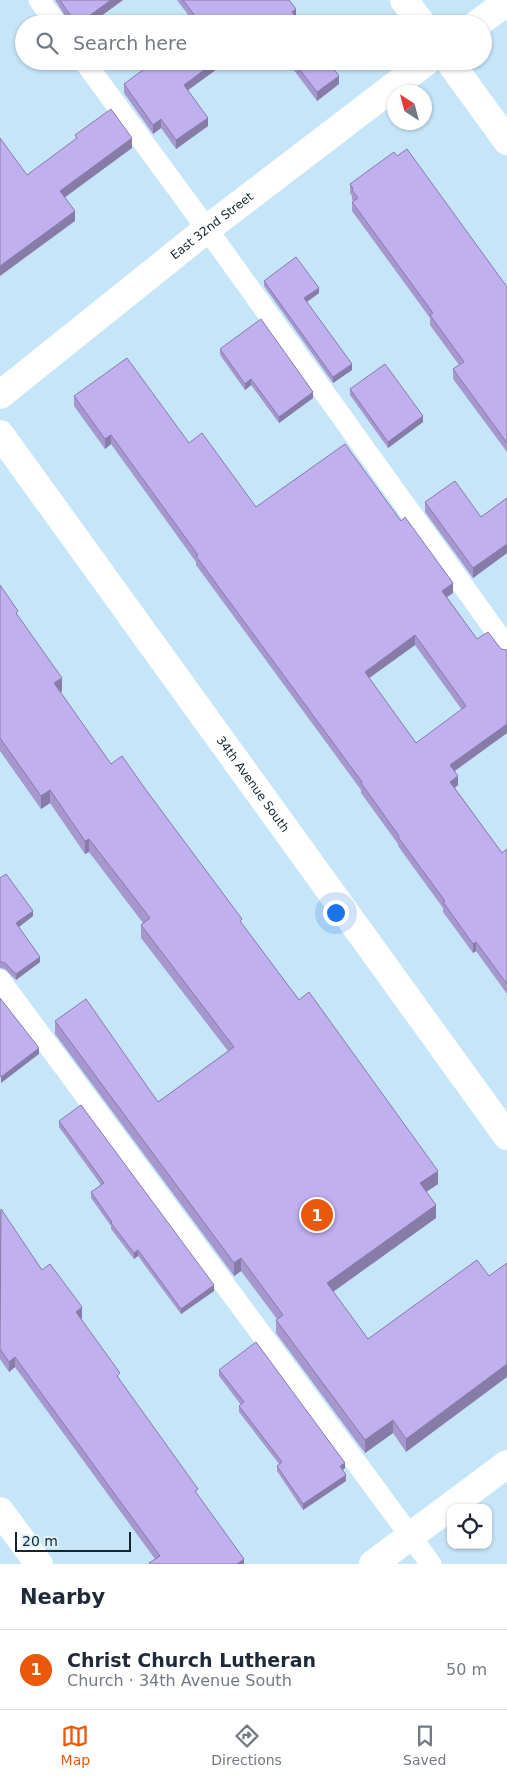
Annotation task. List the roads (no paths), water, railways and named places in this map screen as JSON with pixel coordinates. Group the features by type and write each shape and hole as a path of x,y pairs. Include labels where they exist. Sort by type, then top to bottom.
{"street":[{"path":"404,0 415,15"},
{"path":"489,15 507,2"},
{"name":"East 32nd Street","path":"0,395 207,229 415,70"},
{"path":"456,70 507,141"},
{"name":"34th Avenue South","path":"0,434 507,1136"},
{"path":"373,1564 507,1464"},
{"path":"0,1510 39,1564"}],"lane":[{"path":"39,0 50,15"},
{"path":"91,70 507,647"},
{"path":"0,980 431,1564"}],"place":[{"name":"Christ Church Lutheran","path":"317,1215"}]}
